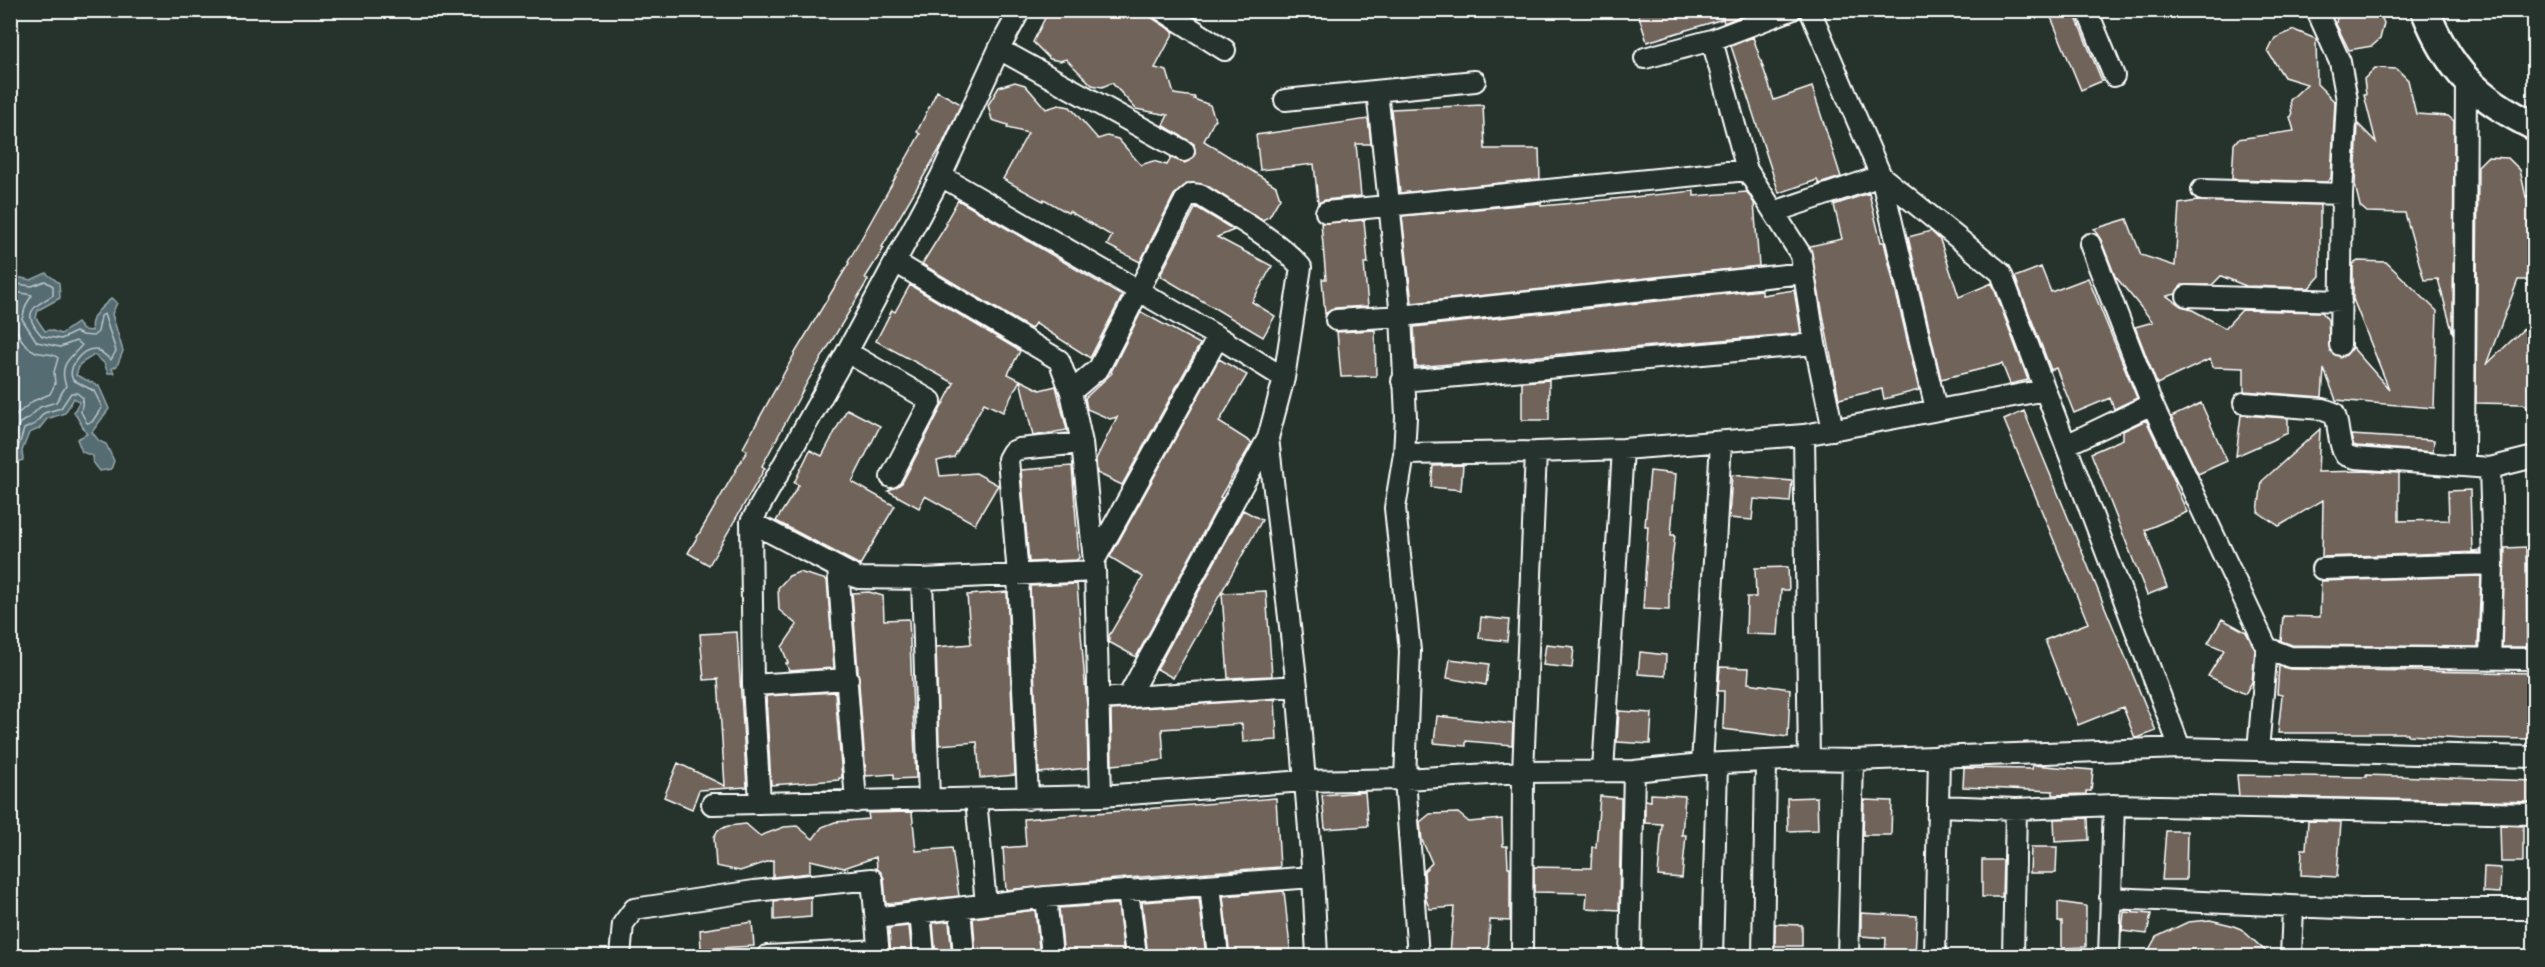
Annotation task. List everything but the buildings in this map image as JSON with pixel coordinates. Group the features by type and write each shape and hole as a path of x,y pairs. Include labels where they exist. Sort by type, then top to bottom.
{"main road":[{"path":"2426,10 2438,42 2466,82 2514,116 2535,126"}],"street":[{"path":"760,803 753,685 751,522 847,351 941,176 999,49 1020,10"},
{"path":"1161,10 1225,50"},
{"path":"1645,58 1712,40 1791,10"},
{"path":"1810,10 1881,176 1936,410"},
{"path":"2088,10 2114,76"},
{"path":"2319,10 2317,11 2340,62 2347,100 2342,194 2340,345"},
{"path":"1712,40 1747,170 1801,255 1815,344 1833,430"},
{"path":"999,49 1184,151"},
{"path":"1286,100 1475,81"},
{"path":"2464,466 2466,82"},
{"path":"1377,91 1401,316 1402,381 1406,417 1404,454 1395,508 1410,651 1405,779 1418,957"},
{"path":"1326,212 1747,170"},
{"path":"941,176 1218,337 1284,378"},
{"path":"1774,212 1881,176"},
{"path":"1881,176 2001,273 2180,748"},
{"path":"2202,190 2342,194"},
{"path":"1071,392 1099,368 1185,200 1192,194 1200,195 1292,256 1301,267 1284,378 1268,438 1128,697"},
{"path":"2090,244 2152,404 2267,648 2258,750"},
{"path":"895,262 1059,360 1071,392 1082,443 1095,566 1101,796"},
{"path":"1336,320 1401,316 1804,273"},
{"path":"2187,296 2341,301"},
{"path":"1095,566 1218,337"},
{"path":"1402,381 1815,344"},
{"path":"847,351 931,401 891,477"},
{"path":"1404,454 1623,449 1804,435 2045,390"},
{"path":"2244,403 2323,409 2334,413 2338,421 2340,447 2345,454 2355,458 2490,468 2535,457"},
{"path":"2066,445 2152,404"},
{"path":"1804,435 1809,759"},
{"path":"1268,438 1297,686 1313,877 1317,957"},
{"path":"1712,957 1709,765 1720,442"},
{"path":"1029,799 1018,574 1008,459 1012,452 1019,449 1082,443"},
{"path":"1603,771 1623,449"},
{"path":"1522,957 1523,772 1536,452"},
{"path":"2490,468 2493,564 2490,659"},
{"path":"751,522 858,578 922,579 1018,574 1095,566"},
{"path":"2322,569 2493,564"},
{"path":"838,568 856,802"},
{"path":"922,579 929,800"},
{"path":"2267,648 2289,657 2535,659"},
{"path":"753,685 848,679"},
{"path":"1099,699 1297,686"},
{"path":"712,804 1029,799 1305,782 1523,772 1634,771 1809,759 1852,760 2180,748 2535,757"},
{"path":"1935,957 1939,756"},
{"path":"1848,957 1852,760"},
{"path":"1762,957 1766,762"},
{"path":"1630,957 1634,771"},
{"path":"976,800 986,904"},
{"path":"1939,806 2016,809 2114,805 2535,814"},
{"path":"2109,957 2114,805"},
{"path":"2013,957 2016,809"},
{"path":"877,915 883,917 1046,897 1313,877"},
{"path":"621,957 623,924 634,909 754,891 872,879 879,953 767,957"},
{"path":"1210,885 1218,957"},
{"path":"1128,890 1136,957"},
{"path":"1046,897 1052,957"},
{"path":"2110,898 2361,909 2535,909"},
{"path":"2291,957 2293,907"},
{"path":"960,908 964,957"},
{"path":"920,912 924,957"}],"water":[{"path":"46,273 59,283 60,298 38,310 36,318 45,331 50,330 61,334 77,323 83,330 92,331 92,321 100,309 112,298 117,303 112,314 123,351 117,366 112,368 114,373 108,373 104,363 94,355 80,364 76,375 99,386 109,409 92,432 99,441 106,444 114,461 111,469 100,471 93,462 93,456 82,452 77,439 87,434 74,412 79,402 74,398 65,413 47,419 39,429 29,433 22,451 23,460 11,464 11,276 31,280"}]}
